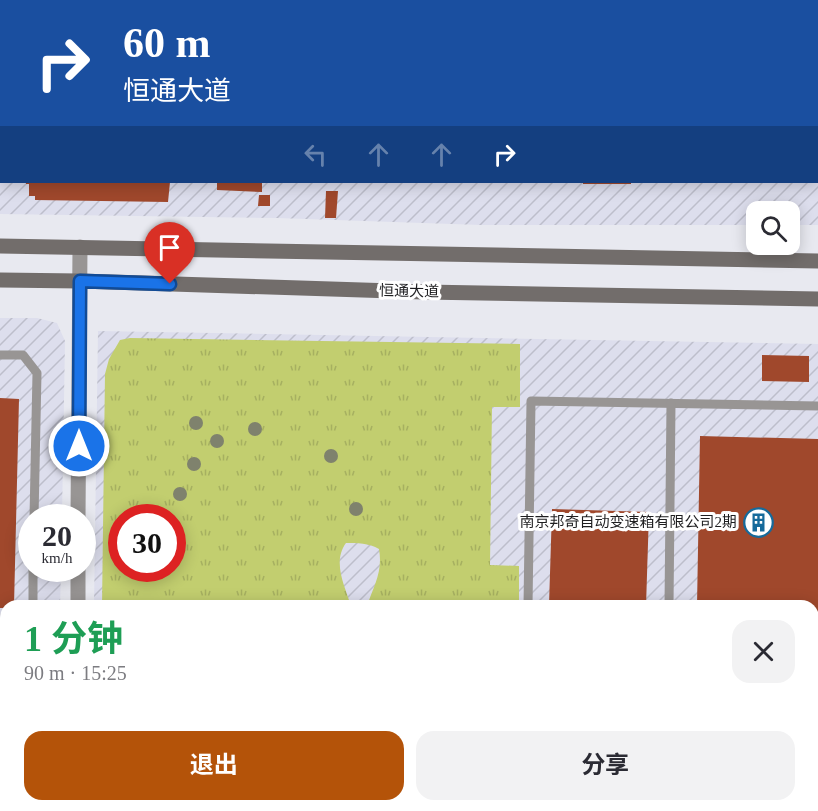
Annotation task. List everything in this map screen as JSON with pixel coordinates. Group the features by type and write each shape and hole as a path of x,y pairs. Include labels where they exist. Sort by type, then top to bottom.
{"main road":[{"path":"0,246 818,261"},
{"name":"恒通大道","path":"0,280 424,292 818,299"}],"street":[{"path":"78,504 80,247"},
{"path":"78,582 78,600"}],"lane":[{"path":"0,355 23,355 37,372 34,504"},
{"path":"528,600 531,400 818,406"},
{"path":"669,600 671,403"},
{"path":"33,582 33,600"}],"shaded area":[{"path":"0,183 818,183 818,225 800,225 800,201 746,201 746,225 481,225 277,218 0,214"},
{"path":"0,318 37,318 57,323 65,341 62,504 18,504 18,582 61,582 60,600 0,600"},
{"path":"98,331 818,344 818,600 94,600"}],"green space":[{"path":"130,338 520,344 520,407 492,407 490,565 519,566 519,600 369,600 379,572 379,549 367,544 346,543 342,550 340,566 349,600 102,600 105,374 109,359 120,340"}],"building":[{"path":"170,183 168,202 35,200 35,196 29,196 29,184 26,184"},
{"path":"217,183 262,183 262,192 217,190"},
{"path":"583,183 631,183 631,184"},
{"path":"326,191 338,191 336,218 325,218"},
{"path":"259,195 270,195 270,206 258,206"},
{"path":"762,355 809,356 809,382 762,381"},
{"path":"0,398 19,399 14,600 0,600"},
{"name":"南京邦奇自动变速箱有限公司2期","path":"700,436 818,439 818,600 697,600"},
{"path":"552,509 649,512 646,600 549,600"}],"place":[{"name":"南京邦奇自动变速箱有限公司2期","path":"758,522"}],"route":[{"path":"79,446 80,281 170,284"}]}
